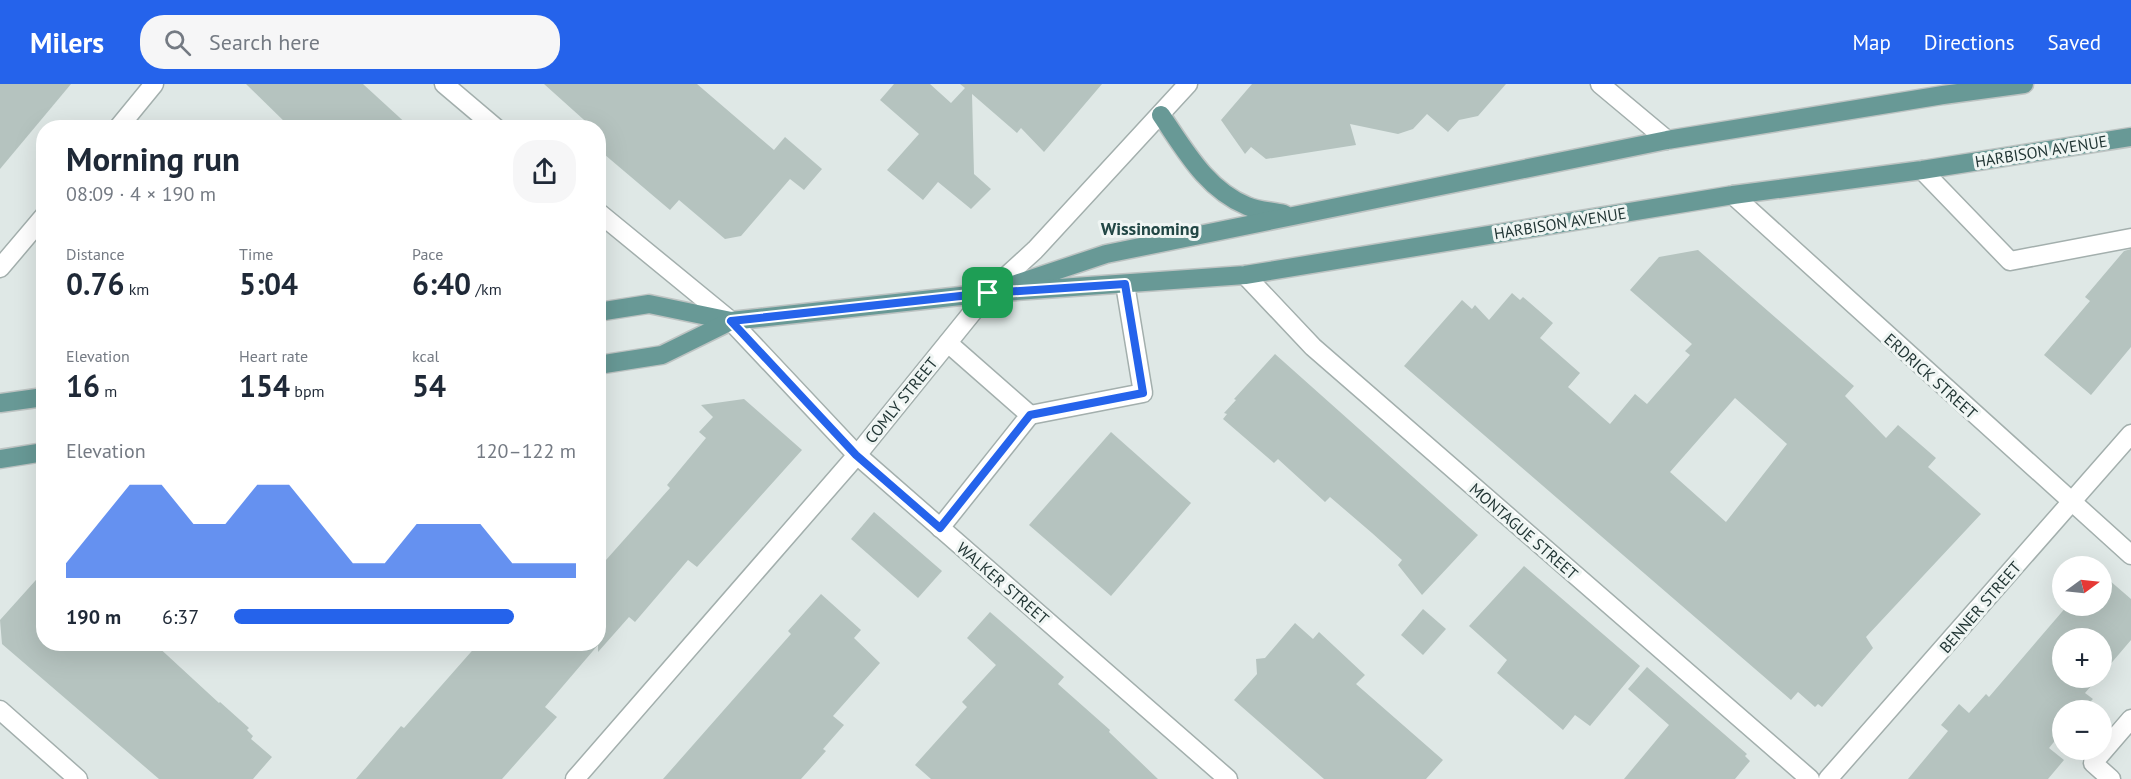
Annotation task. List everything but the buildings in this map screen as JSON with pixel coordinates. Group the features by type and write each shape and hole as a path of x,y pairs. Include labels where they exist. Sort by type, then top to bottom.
{"main road":[{"name":"HARBISON AVENUE","path":"988,293 1106,254 1295,215 1667,140 1947,89 2024,84"},
{"path":"1161,115 1202,173 1223,193 1249,207 1295,215"},
{"name":"HARBISON AVENUE","path":"606,311 650,304 731,321 988,293 1245,275 1733,195 1922,170 2131,136"},
{"name":"HARBISON AVENUE","path":"606,364 662,355 731,321"},
{"path":"0,403 36,398"},
{"path":"0,459 36,453"}],"street":[{"path":"124,120 154,84"},
{"path":"444,84 487,120"},
{"name":"COMLY STREET","path":"575,779 856,455 988,293 1035,250 1188,84"},
{"path":"1600,84 1667,140"},
{"path":"1922,170 2010,261 2131,238"},
{"name":"ERDRICK STREET","path":"1733,195 2131,555"},
{"name":"WALKER STREET","path":"606,219 731,321 856,455 940,528 1208,773 1228,779"},
{"path":"0,268 36,225"},
{"name":"MONTAGUE STREET","path":"1245,275 1313,347 1810,779"},
{"path":"940,528 1030,415 1143,393 1125,284"},
{"path":"948,343 1030,415"},
{"name":"BENNER STREET","path":"1828,779 2131,434"},
{"path":"0,710 78,779"},
{"path":"2111,779 2093,763 2131,719"}],"district":[{"name":"Wissinoming","path":"1150,229"}],"route":[{"path":"1125,284 1143,393 1030,415 940,528 856,455 731,321 932,299 988,293 1125,284"}]}
